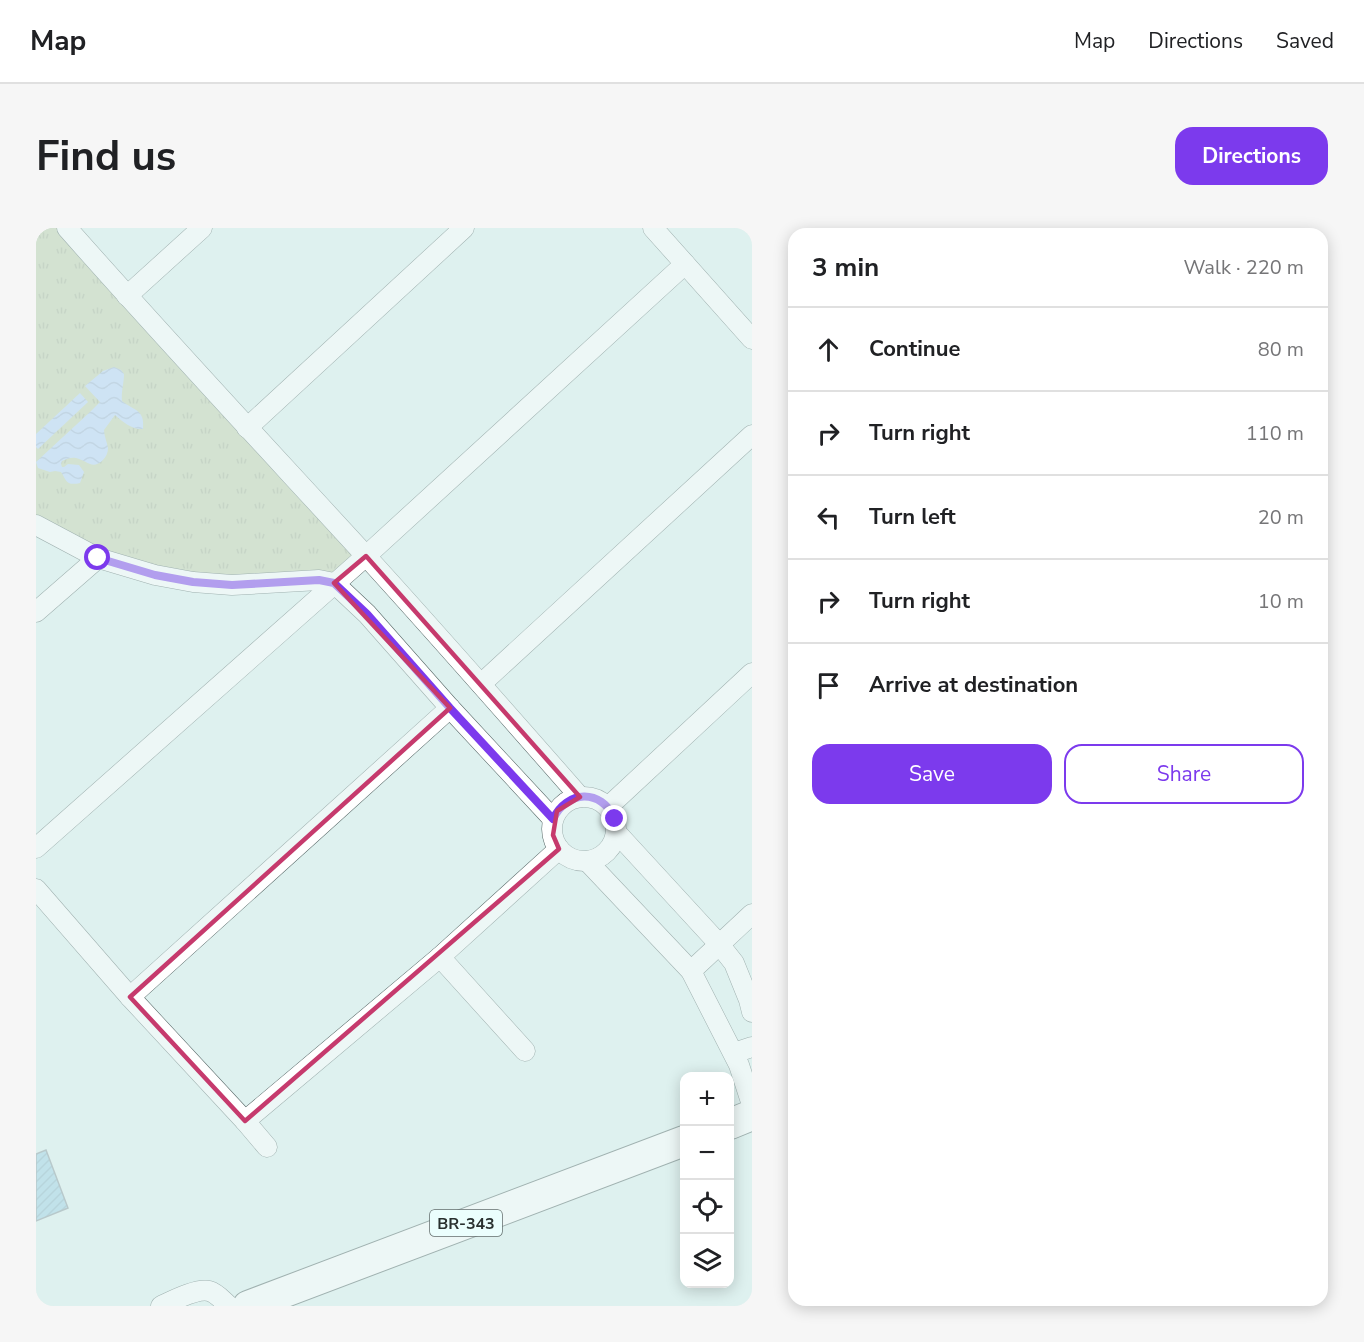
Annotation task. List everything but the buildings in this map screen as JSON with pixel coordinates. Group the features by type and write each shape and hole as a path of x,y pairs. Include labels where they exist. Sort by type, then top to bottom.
{"main road":[{"path":"734,1122 752,1115"},
{"name":"BR-343","path":"248,1306 680,1143"}],"street":[{"path":"67,228 366,556 580,797"},
{"path":"127,296 202,228"},
{"path":"247,428 464,228"},
{"path":"653,228 752,339"},
{"path":"36,848 366,556 685,264"},
{"path":"481,684 752,435"},
{"path":"36,525 98,558 155,575 193,582 232,585 319,580 334,583 367,614 553,819"},
{"path":"36,612 98,558"},
{"path":"608,807 752,673"},
{"path":"130,997 450,708"},
{"path":"580,797 595,798 608,807 615,819 616,832 606,852 587,861 565,855 559,849 553,835 553,819 563,804 580,797"},
{"path":"616,832 734,963 752,1011"},
{"path":"245,1121 440,957 559,849"},
{"path":"587,861 691,971 724,1037 743,1050 739,1065 752,1105"},
{"path":"36,889 130,997 267,1147"},
{"path":"691,971 752,914"},
{"path":"440,957 525,1051"},
{"path":"161,1306 201,1290 217,1295 229,1306"}],"highlighted area":[{"path":"366,556 580,797 557,811 553,835 559,849 245,1121 130,997 450,708 334,583"}],"green space":[{"path":"36,228 66,228 366,556 334,583 193,582 36,525"}],"water":[{"path":"114,367 124,374 122,401 138,411 142,418 143,429 131,427 115,415 104,430 108,450 102,461 95,465 74,458 62,461 62,467 68,464 79,465 84,472 80,483 69,483 61,472 50,472 38,468 36,462 100,402 85,386 103,371"},
{"path":"80,393 88,402 38,449 36,434"}],"route":[{"path":"98,558 155,575 193,582 232,585 319,580 334,583 367,614 553,819 563,804 580,797 595,798 602,802 612,812 615,819"}]}
